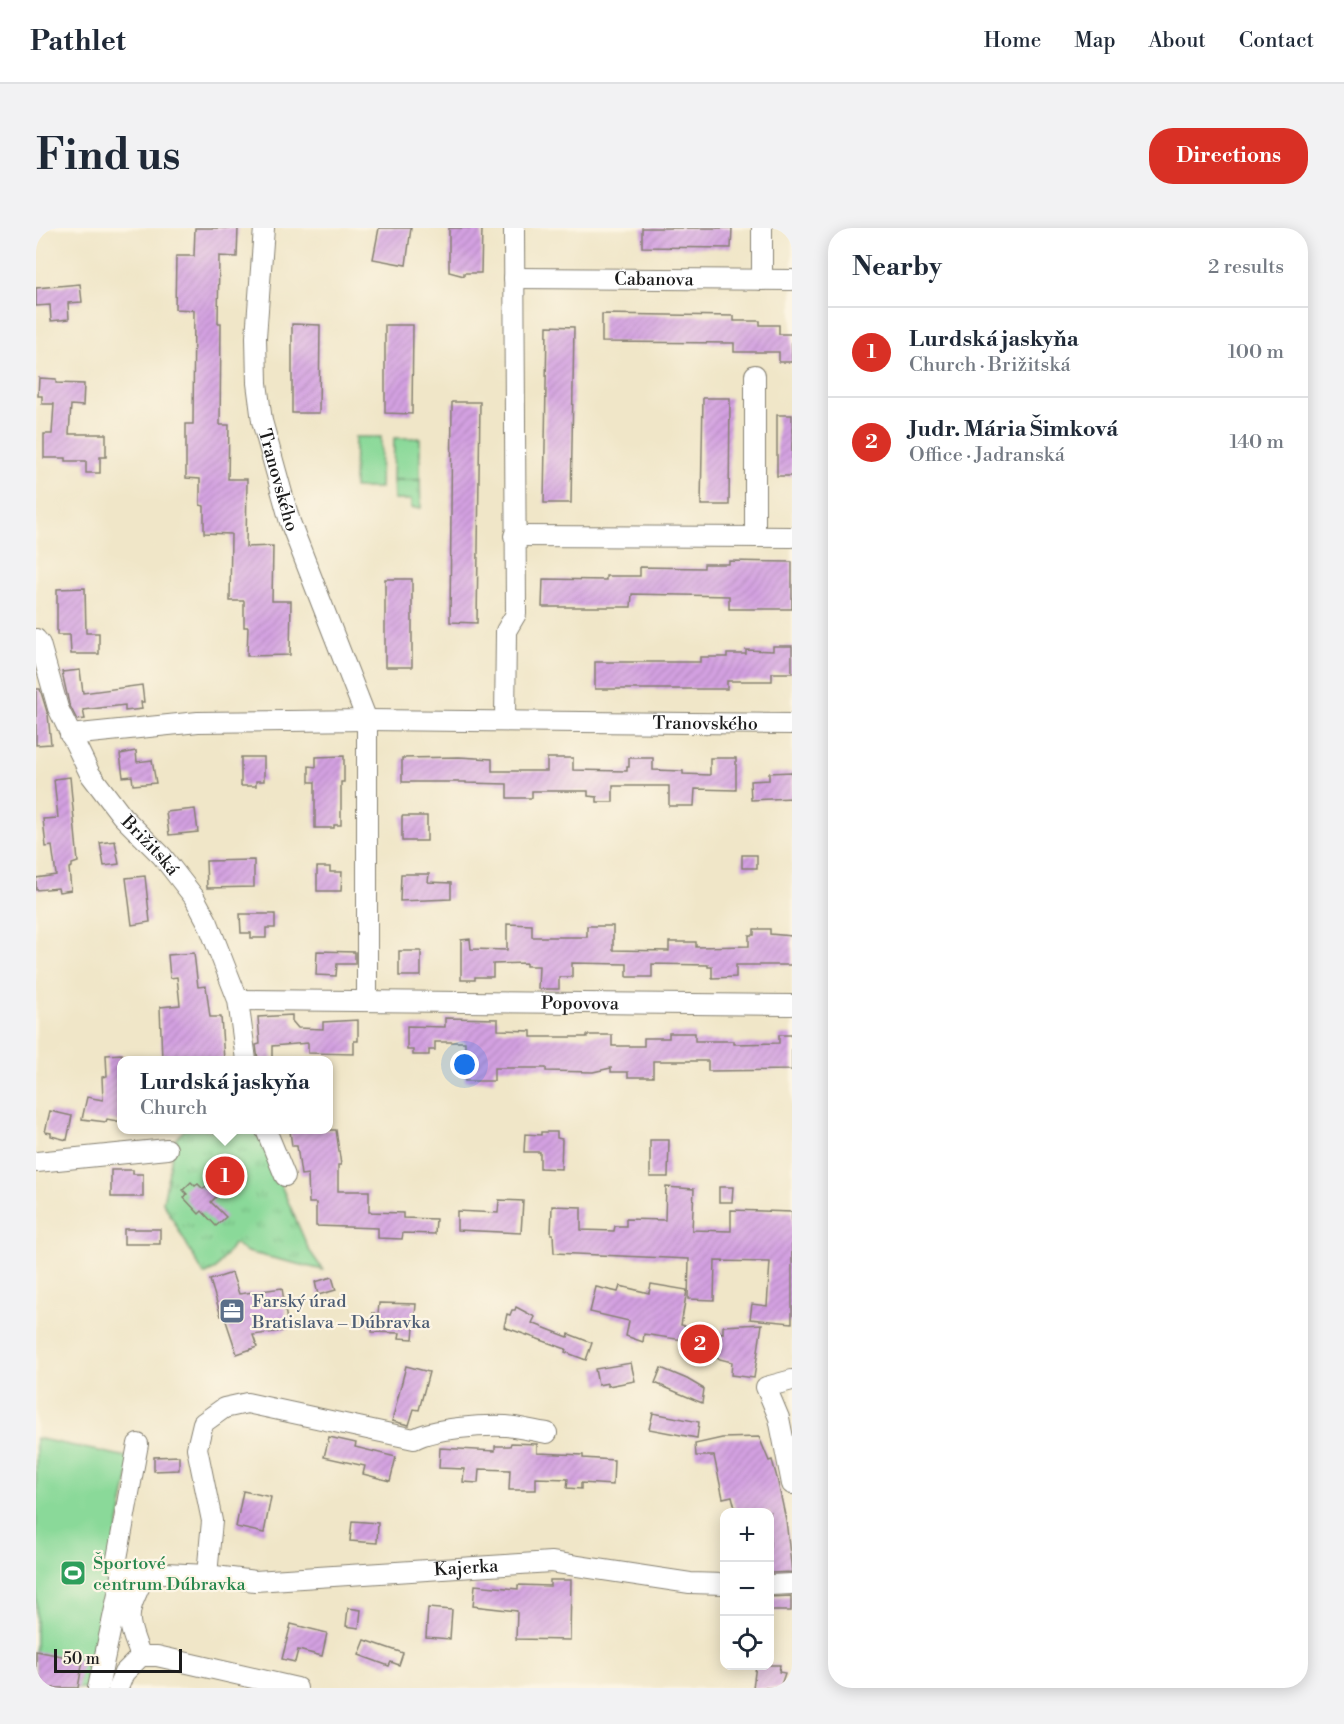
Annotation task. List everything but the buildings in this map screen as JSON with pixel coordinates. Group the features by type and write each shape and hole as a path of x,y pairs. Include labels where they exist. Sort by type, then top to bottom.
{"street":[{"name":"Tranovského","path":"264,228 256,338 256,383 262,421 290,522 367,720"},
{"path":"505,721 506,632 516,614 514,228"},
{"path":"762,228 762,280"},
{"name":"Cabanova","path":"514,278 792,280"},
{"path":"755,375 755,537"},
{"path":"514,536 792,537"},
{"name":"Brižitská","path":"36,639 40,644 60,711 90,774 121,814 162,856 194,897 208,923 238,1000 245,1056"},
{"name":"Tranovského","path":"70,735 198,722 367,720 792,724"},
{"path":"367,720 367,1000"},
{"name":"Popovova","path":"238,1000 792,1005"},
{"path":"268,1134 285,1176"},
{"path":"37,1162 167,1149"},
{"path":"792,1380 766,1387 779,1418 792,1484"},
{"path":"207,1575 212,1521 197,1448 203,1423 224,1408 247,1403 414,1439 424,1434 452,1429 505,1426 547,1433"},
{"path":"98,1688 123,1571 116,1564 138,1444"},
{"name":"Kajerka","path":"123,1571 207,1575 255,1581 551,1562 690,1583 720,1584"},
{"path":"141,1656 130,1629 129,1616 146,1572"},
{"path":"774,1585 792,1584"},
{"path":"118,1688 124,1672 141,1656 157,1656 297,1688"}],"green space":[{"path":"355,437 381,437 380,488 354,488"},
{"path":"394,438 420,438 420,480 393,480"},
{"path":"393,480 420,480 421,508 411,508 411,500 394,500"},
{"path":"180,1134 259,1134 309,1250 323,1270 247,1252 234,1243 216,1269 204,1275 163,1202 175,1140"},
{"name":"Športové centrum Dúbravka","path":"36,1438 132,1458 87,1688 36,1688"}],"place":[{"name":"Lurdská jaskyňa","path":"225,1176"},
{"name":"Farský úrad Bratislava – Dúbravka","path":"232,1311"},
{"name":"Judr. Mária Šimková","path":"700,1344"},
{"name":"Športové centrum Dúbravka","path":"73,1573"}]}
